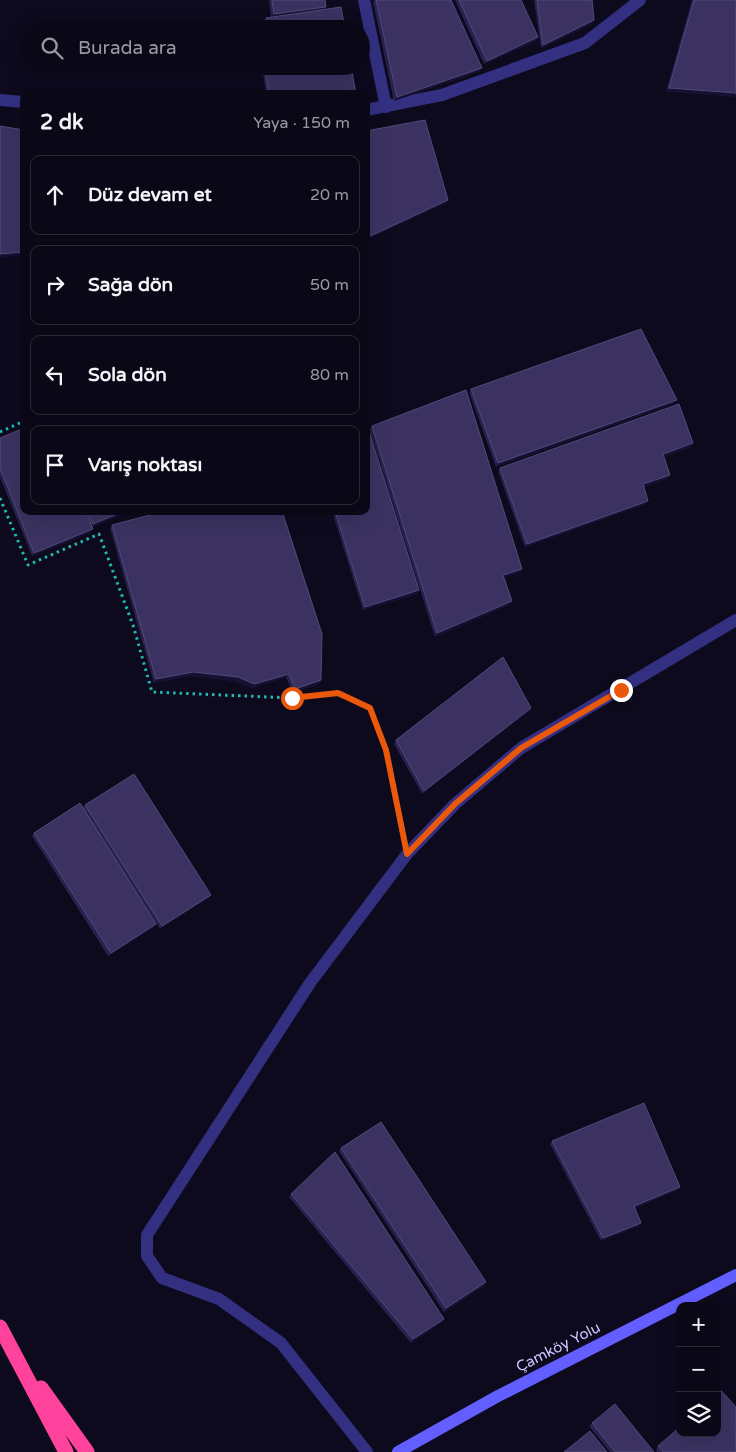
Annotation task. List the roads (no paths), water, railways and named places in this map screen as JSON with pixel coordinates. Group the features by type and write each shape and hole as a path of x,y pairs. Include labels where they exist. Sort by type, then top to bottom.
{"highway":[{"path":"0,1327 66,1452"},
{"path":"7,1341 87,1452"}],"main road":[{"name":"Çamköy Yolu","path":"398,1452 498,1396 736,1275"}],"street":[{"path":"364,0 368,20"},
{"path":"370,109 442,95 585,43 640,0"},
{"path":"370,29 386,107"},
{"path":"0,100 20,102"},
{"path":"366,1452 281,1343 219,1300 162,1278 147,1256 147,1235 310,983 407,854 455,804 521,748 736,620"}]}
